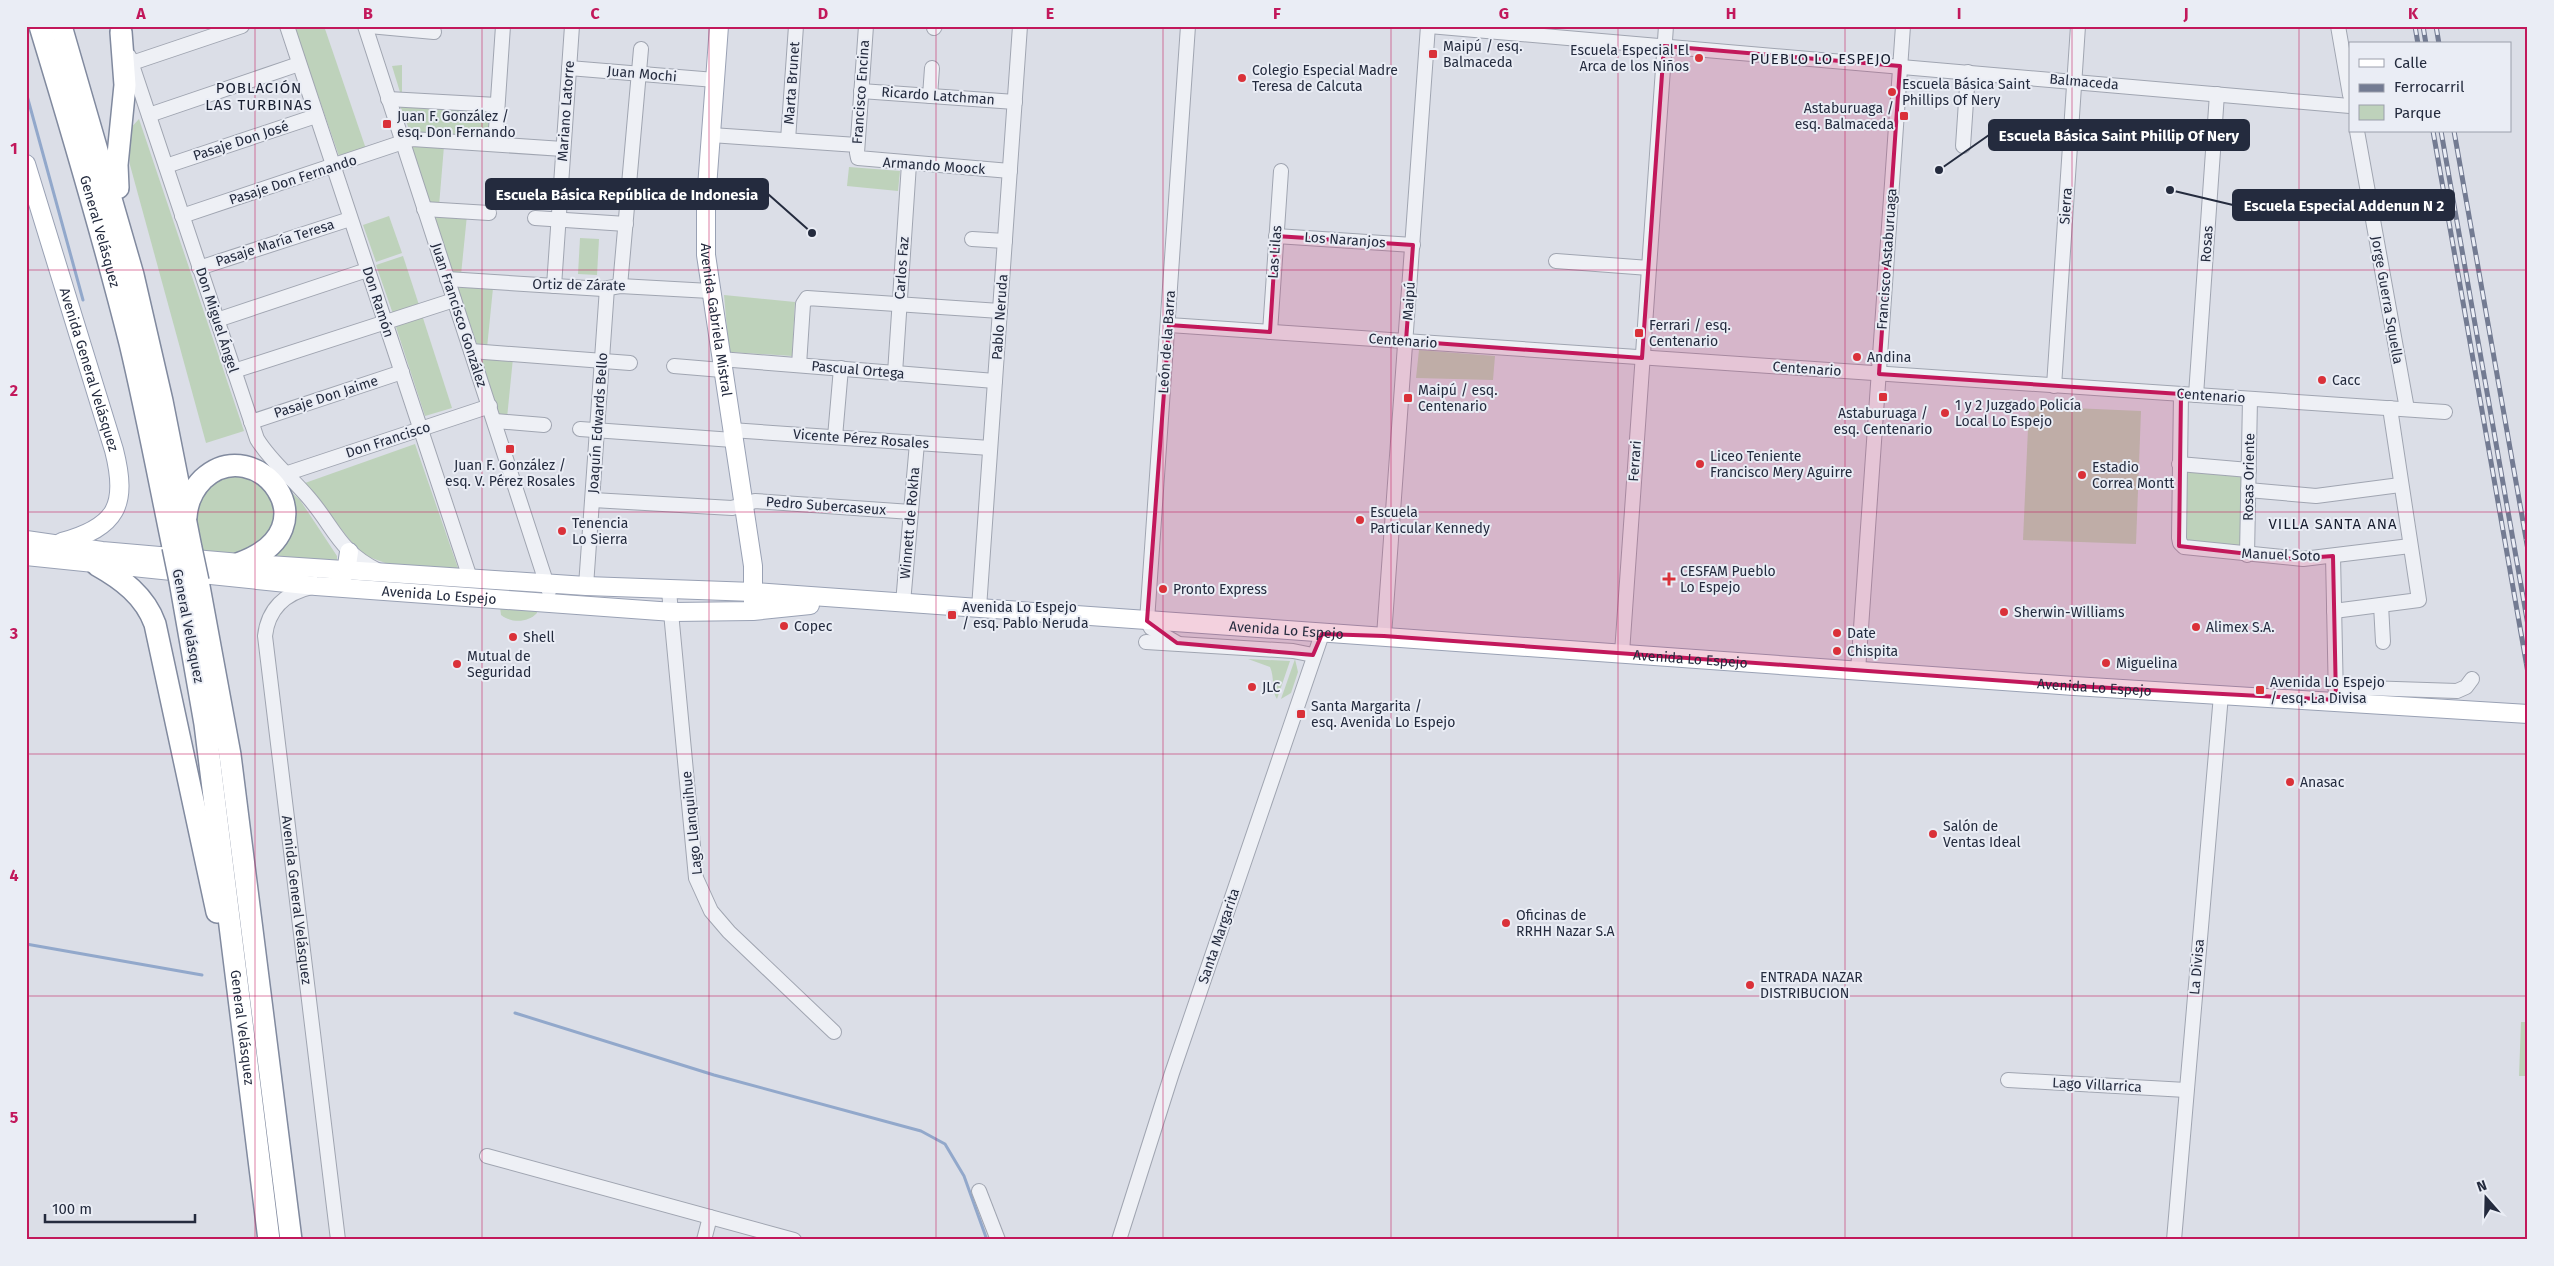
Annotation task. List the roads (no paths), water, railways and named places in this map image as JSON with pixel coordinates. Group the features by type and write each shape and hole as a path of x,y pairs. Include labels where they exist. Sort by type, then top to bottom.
{"highway":[{"name":"General Velásquez","path":"40,26 94,206 182,547 230,755 291,1240"},
{"name":"General Velásquez","path":"61,26 133,275 162,401 186,522 182,547"},
{"path":"66,26 70,54"},
{"path":"120,29 126,85 117,173 121,211 133,275"},
{"path":"26,30 59,90"},
{"path":"186,522 191,497 200,483 212,473 235,466 250,469 264,475 275,485 282,497 284,518 282,531 275,542 264,552 240,563"},
{"path":"97,565 123,581 139,596 149,609 155,624 245,1038"},
{"name":"General Velásquez","path":"189,581 269,1240"}],"main road":[{"name":"Avenida Gabriela Mistral","path":"719,26 705,225 710,292 752,566 753,611"},
{"name":"Avenida General Velásquez","path":"26,164 114,450 120,481 117,504 103,525 88,535 57,544"},
{"name":"Avenida Lo Espejo","path":"26,540 102,551 240,563 348,561 380,571 406,574 670,591 754,592 1322,634 1384,636 1858,671 2221,695 2336,694 2528,714"},
{"name":"Avenida Lo Espejo","path":"26,556 97,565 316,586 672,612 753,611 853,600"},
{"path":"283,583 305,580 333,581 342,576 348,561"},
{"path":"406,574 400,583 406,593"}],"street":[{"path":"132,63 242,26"},
{"name":"Don Ramón","path":"287,26 470,578"},
{"name":"Juan Francisco González","path":"365,26 553,604"},
{"path":"369,26 434,32"},
{"path":"494,144 503,26"},
{"name":"Mariano Latorre","path":"554,286 572,26"},
{"name":"Marta Brunet","path":"788,140 796,26"},
{"name":"Francisco Encina","path":"858,152 866,26"},
{"name":"Pablo Neruda","path":"979,608 1020,26"},
{"name":"León de la Barra","path":"1147,621 1169,325 1188,26"},
{"name":"Balmaceda","path":"1429,26 2349,106"},
{"name":"Maipú","path":"1384,636 1429,26"},
{"name":"Ferrari","path":"1622,653 1666,26"},
{"name":"Francisco Astaburuaga","path":"1858,671 1903,26"},
{"name":"Sierra","path":"2054,386 2078,26"},
{"path":"2338,26 2349,89"},
{"name":"Don Miguel Ángel","path":"120,29 251,422 262,446 285,474 308,496 348,561"},
{"name":"Joaquín Edwards Bello","path":"586,586 603,361 613,287 626,224 641,49"},
{"path":"149,115 299,64"},
{"name":"Juan Mochi","path":"569,68 715,80"},
{"path":"930,96 932,68"},
{"path":"1963,146 1968,72"},
{"name":"Ricardo Latchman","path":"861,91 1015,102"},
{"name":"Rosas","path":"2196,395 2217,94"},
{"path":"388,99 497,105"},
{"name":"Pasaje Don José","path":"166,166 316,116"},
{"name":"Jorge Guerra Squella","path":"2357,132 2407,409"},
{"name":"Armando Moock","path":"711,135 788,140 858,152 909,164 1010,171"},
{"name":"Pasaje Don Fernando","path":"182,216 412,139 563,149"},
{"name":"Carlos Faz","path":"895,373 909,164"},
{"name":"Las Lilas","path":"1270,332 1281,171"},
{"path":"424,209 489,214"},
{"path":"535,218 626,224"},
{"name":"Pasaje María Teresa","path":"199,268 350,219"},
{"name":"Los Naranjos","path":"1276,236 1413,245"},
{"path":"972,239 1005,241"},
{"path":"1556,261 1649,268"},
{"path":"217,320 368,270"},
{"name":"Ortiz de Zárate","path":"448,279 554,286 710,292"},
{"path":"799,365 803,304 807,298 1000,311"},
{"path":"234,371 454,300"},
{"name":"Centenario","path":"1169,325 2445,412"},
{"path":"472,351 630,363"},
{"name":"Pascual Ortega","path":"674,366 721,364 799,365 995,381"},
{"path":"835,437 842,368"},
{"name":"Pasaje Don Jaime","path":"251,422 402,372"},
{"path":"2181,394 2179,464 2249,470"},
{"name":"Rosas Oriente","path":"2247,555 2250,399"},
{"name":"Don Francisco","path":"285,474 490,406"},
{"path":"2334,611 2419,600 2400,485 2390,408"},
{"path":"495,421 544,425"},
{"name":"Vicente Pérez Rosales","path":"580,429 835,437 990,448"},
{"name":"Winnett de Rokha","path":"903,603 917,443"},
{"name":"Manuel Soto","path":"2179,464 2179,538 2181,545 2188,548 2303,559 2410,546"},
{"path":"2248,490 2316,496 2400,485"},
{"name":"Pedro Subercaseux","path":"593,500 732,508 755,501 911,512"},
{"path":"2333,556 2336,694 2457,691 2466,687 2472,679"},
{"name":"Avenida General Velásquez","path":"316,586 292,593 278,604 268,619 265,636 338,1240"},
{"name":"Lago Llanquihue","path":"670,591 696,878 711,911 730,932 834,1032"},
{"path":"2381,605 2383,642"},
{"path":"1147,621 1151,628 1176,643"},
{"name":"Santa Margarita","path":"1119,1240 1322,634"},
{"name":"Avenida Lo Espejo","path":"1146,642 1293,651 1314,655"},
{"name":"La Divisa","path":"2174,1240 2221,695"},
{"name":"Lago Villarrica","path":"2008,1080 2186,1090"},
{"path":"486,1156 794,1240"},
{"path":"979,1191 998,1240"},
{"path":"704,1240 710,1217"}],"waterway":[{"path":"26,92 83,300"},
{"path":"26,944 202,975"},
{"path":"515,1013 714,1075 921,1131 945,1144 964,1176 987,1240"}],"railway":[{"path":"2415,26 2418,42"},
{"path":"2423,26 2426,42"},
{"path":"2436,26 2439,42"},
{"path":"2433,132 2528,673"},
{"path":"2441,132 2528,625"},
{"path":"2454,132 2528,550"}],"place":[{"name":"Maipú / esq. Balmaceda","path":"1433,54"},
{"name":"Escuela Especial El Arca de los Niños","path":"1699,58"},
{"name":"Colegio Especial Madre Teresa de Calcuta","path":"1242,78"},
{"name":"Escuela Básica Saint Phillips Of Nery","path":"1892,92"},
{"name":"Astaburuaga / esq. Balmaceda","path":"1904,116"},
{"name":"Juan F. González / esq. Don Fernando","path":"387,124"},
{"name":"Escuela Básica Saint Phillip Of Nery","path":"1939,170"},
{"name":"Escuela Especial Addenun N 2","path":"2170,190"},
{"name":"Escuela Básica República de Indonesia","path":"812,233"},
{"name":"Ferrari / esq. Centenario","path":"1639,333"},
{"name":"Andina","path":"1857,357"},
{"name":"Cacc","path":"2322,380"},
{"name":"Astaburuaga / esq. Centenario","path":"1883,397"},
{"name":"Maipú / esq. Centenario","path":"1408,398"},
{"name":"1 y 2 Juzgado Policía Local Lo Espejo","path":"1945,413"},
{"name":"Juan F. González / esq. V. Pérez Rosales","path":"510,449"},
{"name":"Liceo Teniente Francisco Mery Aguirre","path":"1700,464"},
{"name":"Estadio Correa Montt","path":"2082,475"},
{"name":"Escuela Particular Kennedy","path":"1360,520"},
{"name":"Tenencia Lo Sierra","path":"562,531"},
{"name":"CESFAM Pueblo Lo Espejo","path":"1669,579"},
{"name":"Pronto Express","path":"1163,589"},
{"name":"Sherwin-Williams","path":"2004,612"},
{"name":"Avenida Lo Espejo / esq. Pablo Neruda","path":"952,615"},
{"name":"Copec","path":"784,626"},
{"name":"Alimex S.A.","path":"2196,627"},
{"name":"Date","path":"1837,633"},
{"name":"Shell","path":"513,637"},
{"name":"Chispita","path":"1837,651"},
{"name":"Miguelina","path":"2106,663"},
{"name":"Mutual de Seguridad","path":"457,664"},
{"name":"JLC","path":"1252,687"},
{"name":"Avenida Lo Espejo / esq. La Divisa","path":"2260,690"},
{"name":"Santa Margarita / esq. Avenida Lo Espejo","path":"1301,714"},
{"name":"Anasac","path":"2290,782"},
{"name":"Salón de Ventas Ideal","path":"1933,834"},
{"name":"Oficinas de RRHH Nazar S.A","path":"1506,923"},
{"name":"ENTRADA NAZAR DISTRIBUCION","path":"1750,985"}],"district":[{"name":"PUEBLO LO ESPEJO","path":"1821,59"},
{"name":"POBLACIÓN LAS TURBINAS","path":"259,96"},
{"name":"VILLA SANTA ANA","path":"2333,524"}]}
